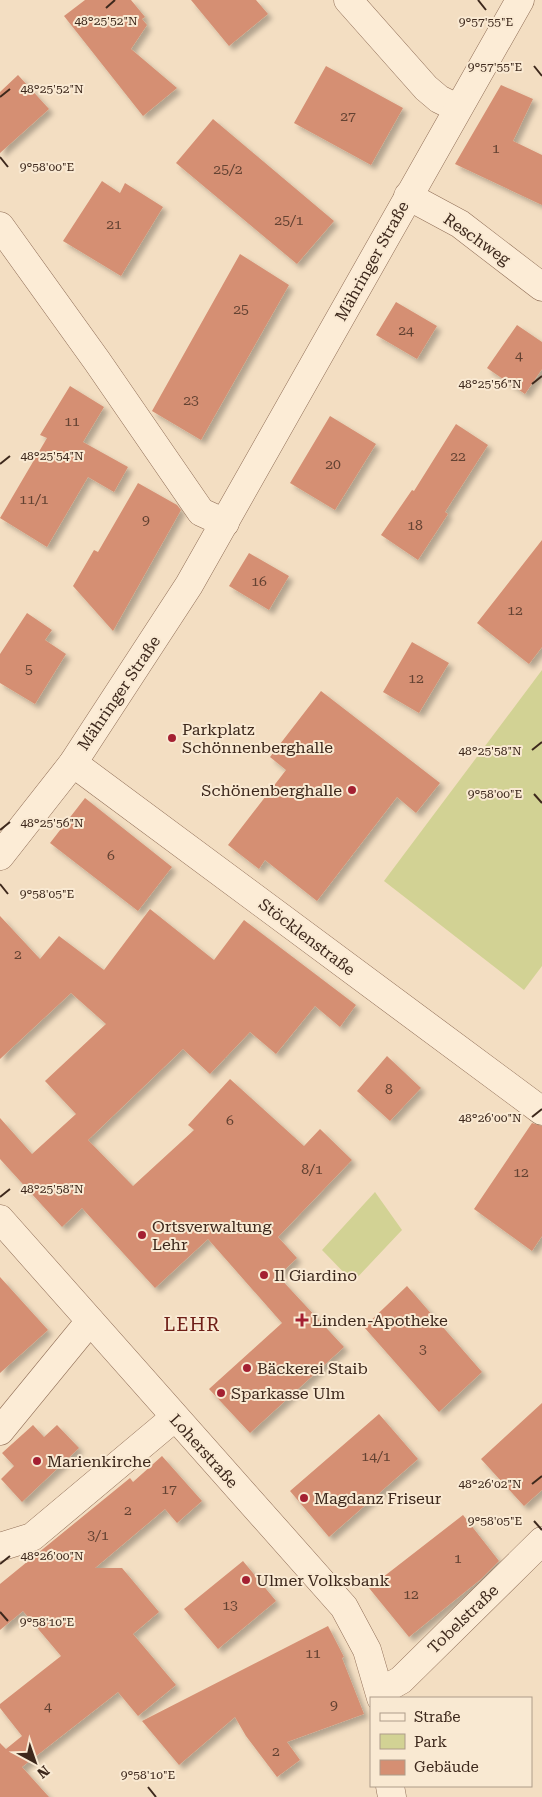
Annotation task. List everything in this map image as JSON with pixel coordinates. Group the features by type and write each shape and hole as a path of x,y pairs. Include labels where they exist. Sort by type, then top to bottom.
{"street":[{"path":"348,0 426,88 439,99 457,108"},
{"name":"Mähringer Straße","path":"0,856 73,763 150,648 225,523 457,108 520,0"},
{"name":"Reschweg","path":"408,196 460,224 542,287"},
{"path":"0,226 97,360 201,512 225,523"},
{"name":"Stöcklenstraße","path":"73,763 542,1111"},
{"name":"Loherstraße","path":"0,1219 174,1418 344,1607 367,1650 380,1695"},
{"path":"0,1431 90,1321"},
{"path":"0,1547 32,1538 174,1418"},
{"name":"Tobelstraße","path":"380,1695 401,1680 542,1541"}],"green space":[{"path":"542,670 542,966 524,990 384,881"},
{"path":"375,1192 402,1230 353,1282 322,1250"}],"building":[{"path":"85,0 131,0 145,17 142,19 147,25 131,49 177,88 143,116 64,16"},
{"path":"191,0 256,0 268,14 229,46"},
{"path":"326,66 403,108 371,165 294,123"},
{"path":"18,75 49,109 0,153 0,92"},
{"path":"501,85 533,99 513,141 542,155 542,205 455,164"},
{"path":"213,119 334,221 297,264 176,163"},
{"path":"102,181 120,193 125,183 163,207 121,276 63,241"},
{"path":"240,254 289,285 201,440 152,411"},
{"path":"396,302 437,326 417,359 376,335"},
{"path":"517,325 542,342 542,369 525,394 487,368"},
{"path":"70,386 104,407 83,442 128,467 114,492 88,477 47,547 0,518 47,438 40,435"},
{"path":"330,416 376,444 335,510 290,483"},
{"path":"456,424 488,445 445,512 448,514 418,560 381,535 412,490 414,491"},
{"path":"138,483 177,505 181,510 113,631 73,586 94,550 98,552"},
{"path":"542,540 542,647 529,664 477,623"},
{"path":"249,553 289,576 269,610 229,586"},
{"path":"27,613 52,630 45,640 66,654 35,704 0,683 0,654"},
{"path":"412,642 449,663 419,713 383,692"},
{"name":"Schönenberghalle","path":"321,691 440,783 416,813 397,797 317,901 265,860 259,869 228,845 286,770 270,757"},
{"path":"85,798 172,867 138,911 50,843"},
{"path":"150,909 214,960 244,920 356,1005 340,1027 315,1006 276,1054 250,1032 210,1074 183,1049 88,1140 133,1186 194,1130 188,1125 230,1079 304,1146 320,1129 352,1160 278,1237 297,1258 278,1276 344,1347 250,1433 209,1389 282,1323 208,1239 155,1288 82,1208 62,1227 0,1159 0,1118 32,1154 76,1114 45,1081 106,1024 71,993 0,1059 0,916 40,959 59,936 104,970"},
{"path":"387,1056 421,1088 390,1121 357,1091"},
{"path":"532,1123 542,1126 542,1236 532,1251 474,1209"},
{"path":"0,1277 48,1330 0,1373"},
{"path":"407,1286 482,1372 439,1412 364,1327"},
{"path":"542,1403 542,1490 524,1506 481,1459"},
{"path":"379,1414 418,1459 329,1537 290,1491"},
{"name":"Marienkirche","path":"33,1425 44,1437 57,1425 79,1448 22,1502 1,1479 14,1466 2,1453"},
{"path":"162,1456 202,1501 177,1523 165,1509 95,1568 122,1568 159,1612 133,1634 176,1685 138,1716 118,1692 22,1767 49,1797 0,1797 0,1743 6,1749 22,1736 0,1708 0,1704 61,1656 23,1611 0,1630 0,1584 130,1478 133,1482"},
{"path":"463,1515 499,1561 481,1579 409,1637 369,1588"},
{"path":"243,1561 276,1601 218,1649 184,1609"},
{"path":"328,1626 344,1657 342,1658 364,1714 287,1742 300,1760 277,1777 246,1736 235,1717 179,1765 142,1721"}],"place":[{"name":"Parkplatz Schönnenberghalle","path":"172,738"},
{"name":"Schönenberghalle","path":"352,790"},
{"name":"Ortsverwaltung Lehr","path":"142,1235"},
{"name":"Il Giardino","path":"264,1275"},
{"name":"Linden-Apotheke","path":"302,1320"},
{"name":"Bäckerei Staib","path":"247,1368"},
{"name":"Sparkasse Ulm","path":"221,1393"},
{"name":"Marienkirche","path":"37,1461"},
{"name":"Magdanz Friseur","path":"304,1498"},
{"name":"Ulmer Volksbank","path":"246,1580"}],"district":[{"name":"LEHR","path":"192,1324"}]}
